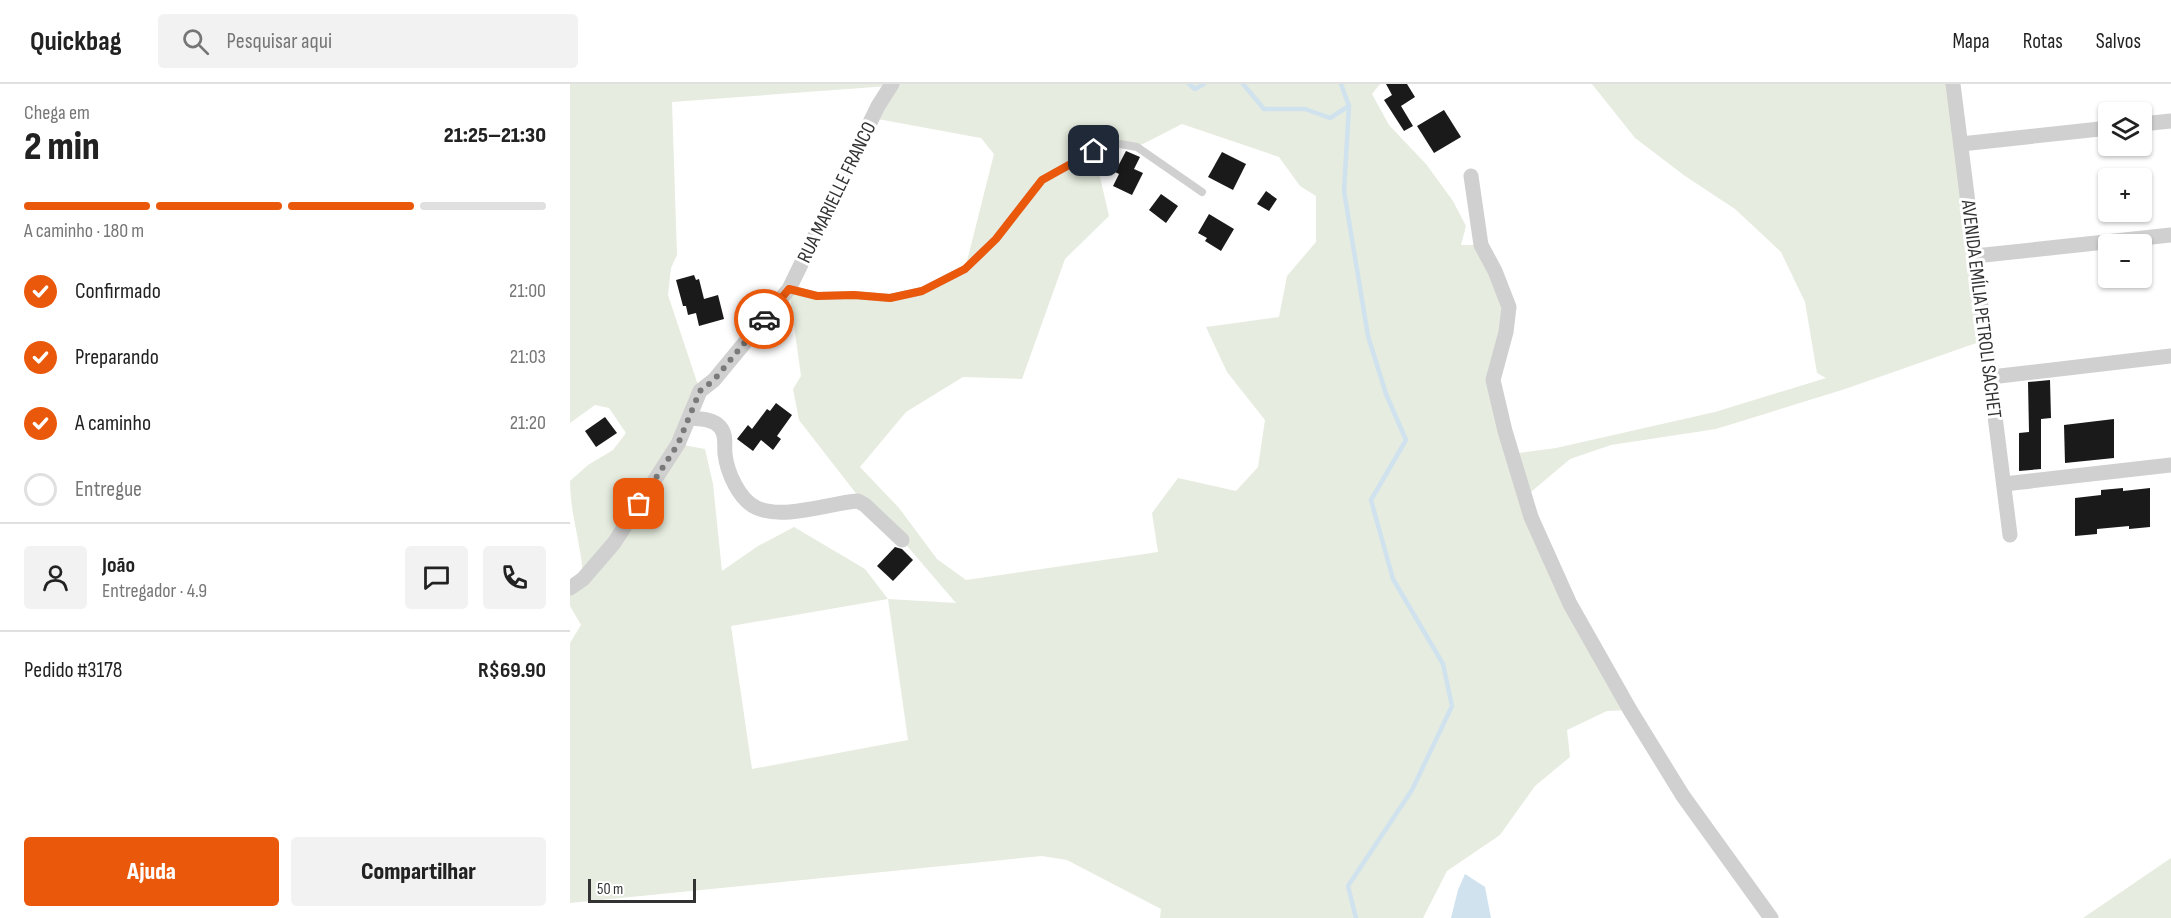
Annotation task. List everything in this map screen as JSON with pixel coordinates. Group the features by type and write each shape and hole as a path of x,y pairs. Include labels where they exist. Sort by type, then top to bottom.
{"street":[{"name":"RUA MARIELLE FRANCO","path":"570,588 583,579 614,543 678,444 700,391 714,380 789,289 878,106 892,84"},
{"name":"AVENIDA EMÍLIA PETROLI SACHET","path":"1953,84 2010,535"},
{"path":"2152,123 2171,121"},
{"path":"1961,144 2098,129"},
{"path":"1471,176 1481,245 1495,271 1509,307 1506,332 1493,380 1505,431 1531,518 1570,604 1636,719 1683,796 1771,918"},
{"path":"1975,256 2171,235"},
{"path":"1990,377 2171,356"},
{"path":"690,418 708,419 720,426 725,436 726,457 732,476 742,496 757,508 782,513 858,501 866,505 902,540"},
{"path":"2004,484 2171,465"}],"lane":[{"path":"789,289 817,296 854,295 890,298 922,291 965,269 996,239 1042,180 1094,151 1120,144 1137,147 1203,192"}],"shaded area":[{"path":"570,84 1380,84 1372,94 1389,125 1426,164 1453,201 1466,226 1461,245 1481,245 1509,307 1493,380 1512,454 1556,448 1715,412 1826,378 1817,373 1805,302 1781,252 1735,209 1685,176 1635,138 1592,84 1949,84 1982,341 1845,389 1716,429 1611,445 1570,459 1525,497 1630,710 1607,711 1567,730 1570,757 1535,786 1500,835 1447,871 1423,918 1160,918 1161,909 1067,860 1042,856 570,903 570,643 581,625 570,606 570,588 583,579 570,481 588,465 613,450 626,433 609,408 595,405 570,423","holes":["889,86 872,118 981,138 994,154 965,269 923,291 892,298 856,299 789,289 801,376 793,389 799,420 865,505 902,540 956,603 888,599 865,569 794,527 758,546 722,571 713,484 705,449 678,444 700,391 668,295 671,268 677,255 672,102","1182,124 1279,157 1300,186 1316,196 1316,242 1287,276 1279,317 1206,327 1227,372 1265,420 1258,467 1236,491 1178,478 1152,513 1158,552 966,580 937,559 899,508 860,467 906,412 963,377 1022,379 1065,259 1109,216 1094,151 1120,144 1137,147","888,599 908,740 752,769 731,626"]},
{"path":"2171,858 2171,918 2083,918"}],"water":[{"path":"1465,874 1485,887 1491,918 1451,918 1458,890"}],"building":[{"path":"1386,84 1407,84 1415,97 1401,106 1413,126 1404,131 1384,100 1392,95"},
{"path":"1444,110 1461,137 1434,153 1417,126"},
{"path":"1126,151 1140,157 1134,169 1143,173 1132,195 1113,186 1119,174 1115,172"},
{"path":"1222,152 1246,164 1233,190 1208,177"},
{"path":"1266,191 1277,199 1269,211 1257,204"},
{"path":"1161,194 1178,206 1166,223 1149,210"},
{"path":"1209,214 1234,229 1221,251 1205,241 1207,238 1198,233"},
{"path":"694,275 696,280 699,279 704,299 718,295 724,319 699,326 696,313 688,315 686,306 683,306 676,280"},
{"path":"2050,380 2051,418 2041,419 2041,469 2019,471 2019,433 2029,432 2028,382"},
{"path":"776,403 792,415 777,436 781,439 773,450 761,440 753,451 737,439 748,425 752,429 767,409 770,411"},
{"path":"605,417 617,433 596,447 585,431"},
{"path":"2114,419 2114,458 2065,463 2064,425"},
{"path":"2123,488 2123,491 2150,488 2150,527 2097,529 2097,534 2075,536 2075,498 2101,495 2101,490"},
{"path":"895,547 902,549 913,560 893,581 877,566"}],"waterway":[{"path":"1189,84 1195,89 1204,84"},
{"path":"1243,84 1264,109 1305,109 1330,118 1349,106"},
{"path":"1341,84 1349,106 1344,191 1368,336 1386,394 1406,440 1371,500 1393,579 1443,664 1452,706 1412,790 1348,886 1356,918"}],"way so far":[{"path":"639,504 678,444 700,391 714,380 764,319"}],"route":[{"path":"764,319 789,289 817,296 854,295 890,298 922,291 965,269 996,239 1042,180 1094,151"}]}
